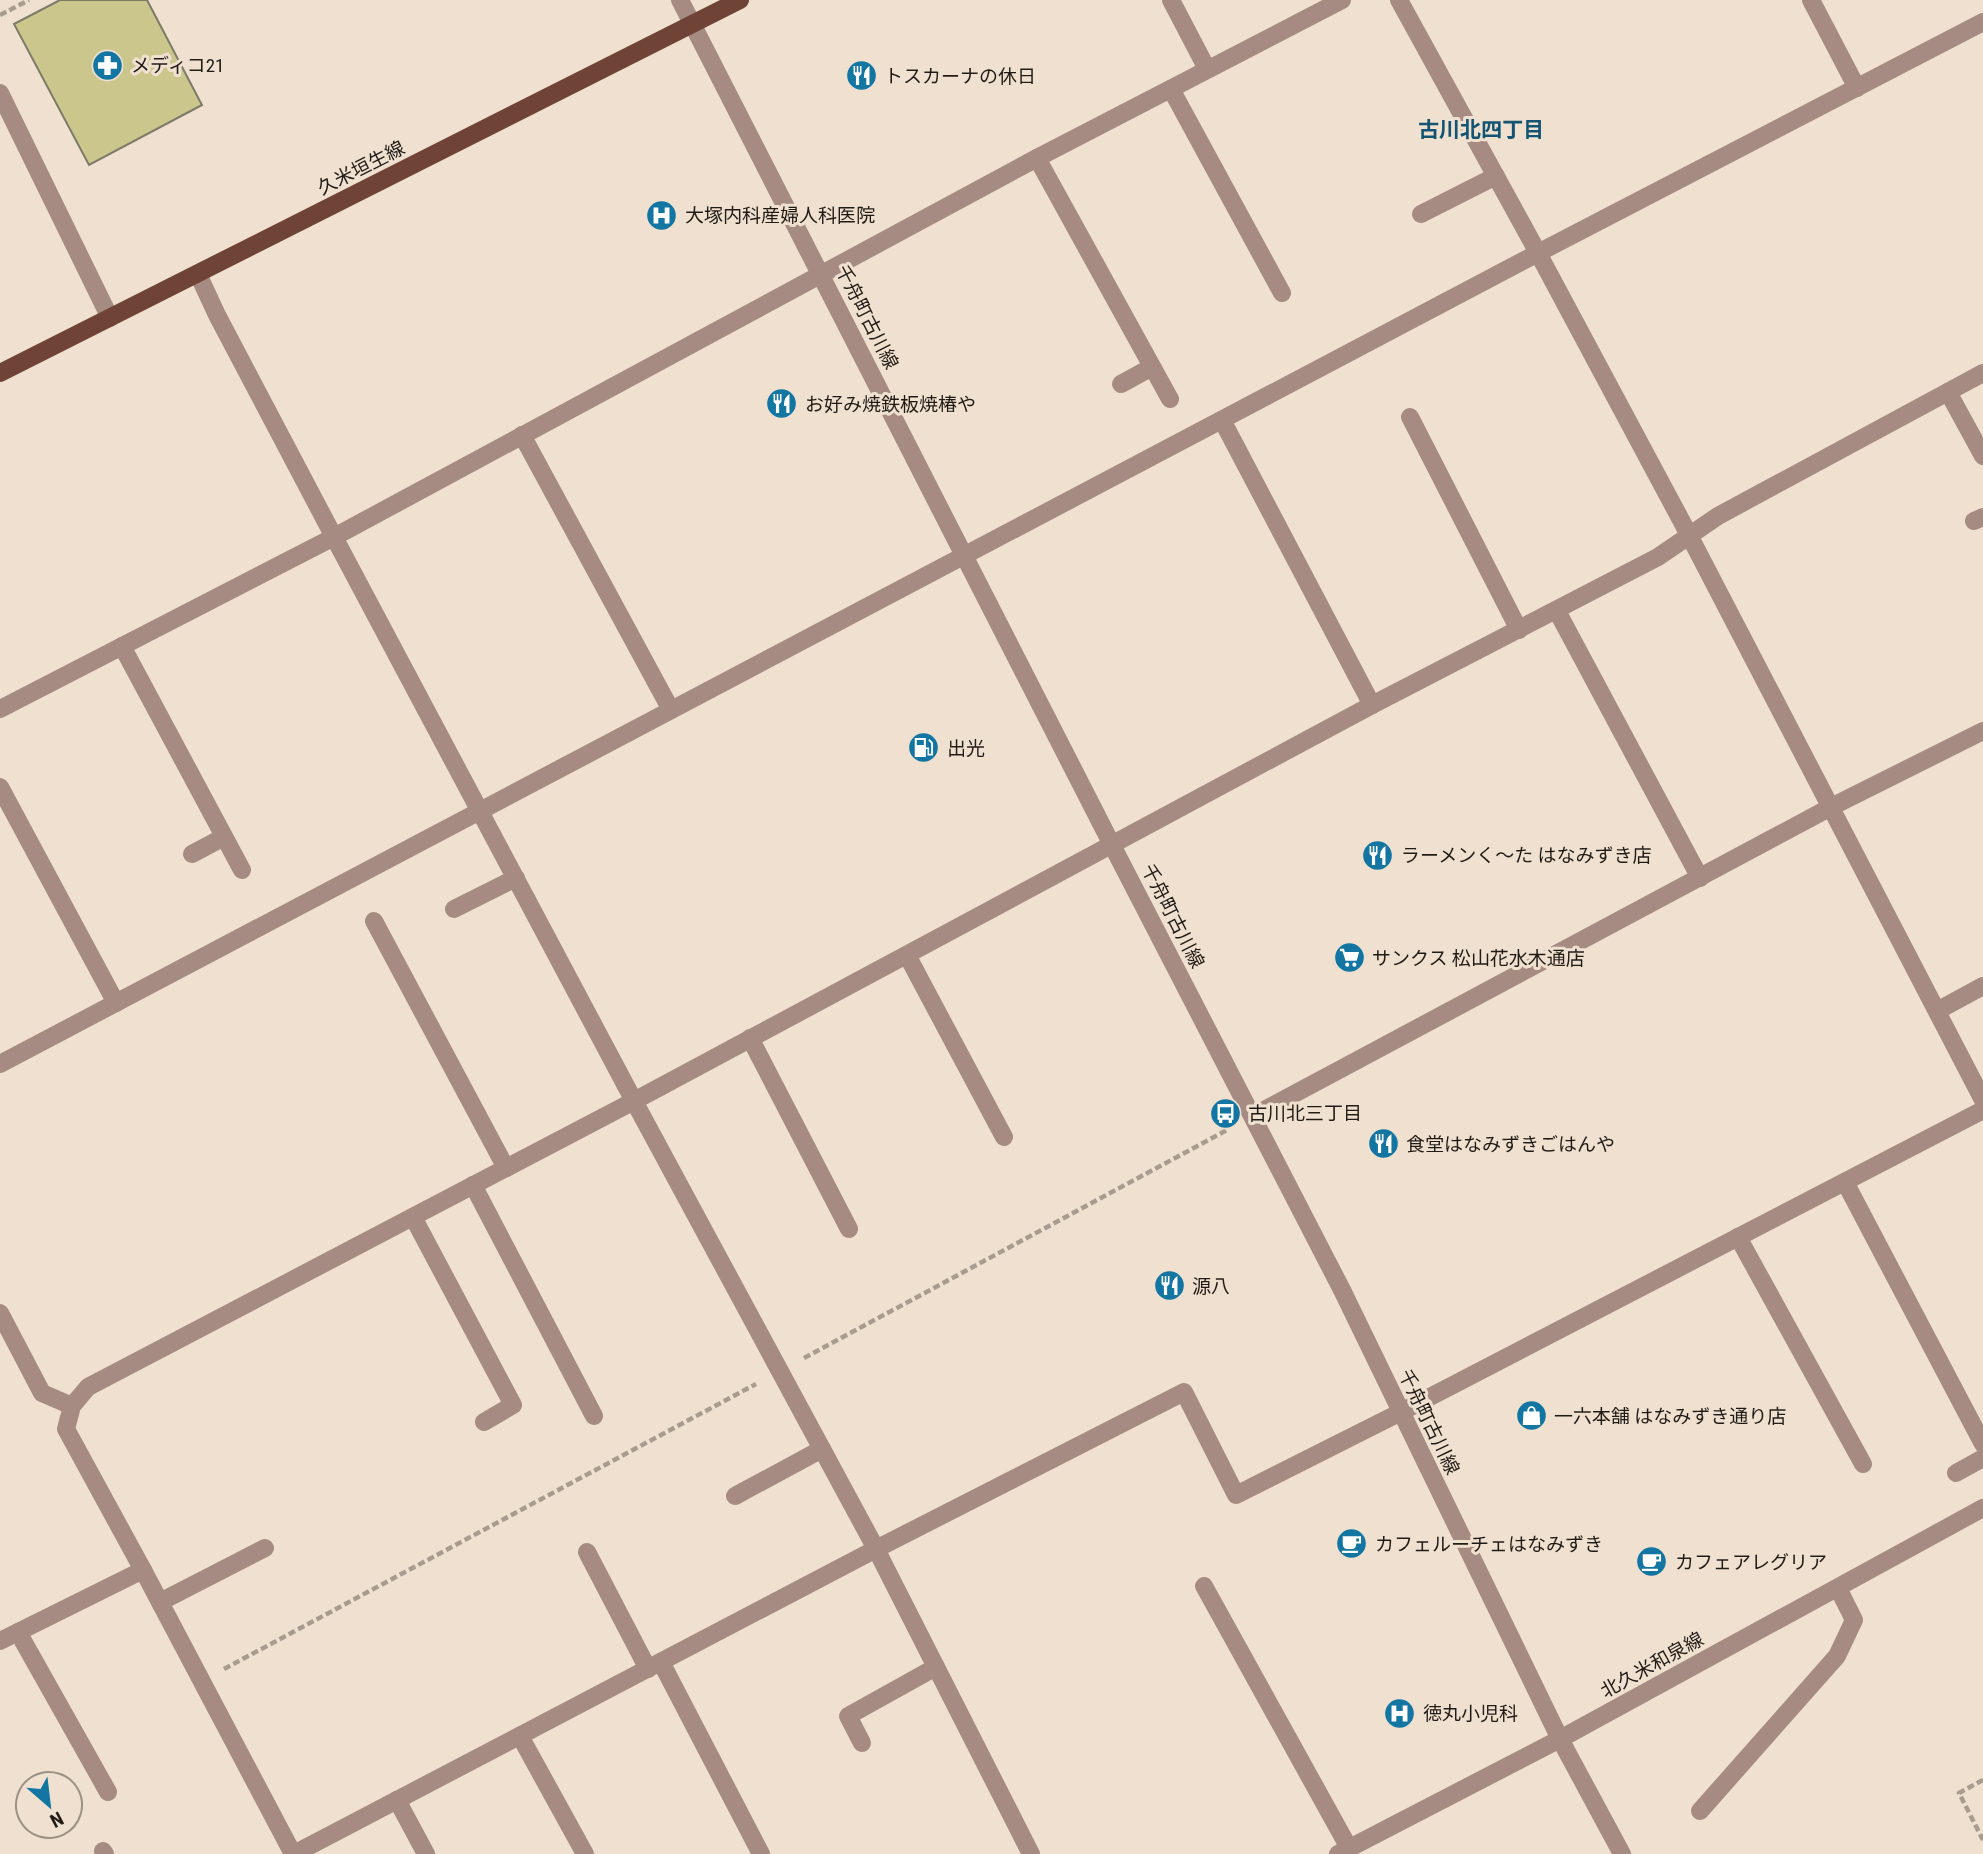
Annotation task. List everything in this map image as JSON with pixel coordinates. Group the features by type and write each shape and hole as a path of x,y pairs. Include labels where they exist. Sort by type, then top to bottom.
{"main road":[{"name":"久米垣生線","path":"0,373 740,0"}],"street":[{"name":"千舟町古川線","path":"680,0 1342,1290 1560,1739 1622,1854"},
{"path":"1171,0 1207,69"},
{"path":"0,709 334,537 821,273 1342,0"},
{"path":"1399,0 1689,535 1983,1100"},
{"path":"1811,0 1857,88"},
{"path":"0,1064 1538,253 1983,22"},
{"path":"1171,89 1282,293"},
{"path":"0,93 110,318"},
{"path":"1037,158 1170,399"},
{"path":"1421,214 1496,176"},
{"path":"198,274 334,537 876,1549 1031,1854"},
{"path":"1121,384 1152,367"},
{"path":"1983,373 1718,516 1658,557 1372,705 634,1101 88,1387 72,1406 66,1429 294,1854 876,1549 1184,1392 1237,1495 1983,1110"},
{"path":"1948,392 1983,456"},
{"path":"1410,417 1519,629"},
{"path":"1222,421 1372,705"},
{"path":"523,435 671,710"},
{"path":"1557,611 1699,878"},
{"path":"122,646 242,870"},
{"path":"1253,1116 1831,807 1983,731"},
{"path":"0,787 116,1003"},
{"path":"192,854 224,837"},
{"path":"454,909 516,878"},
{"path":"374,921 506,1168"},
{"path":"906,955 1004,1137"},
{"path":"1937,1011 1983,986"},
{"path":"750,1038 849,1229"},
{"path":"1845,1182 1983,1444"},
{"path":"472,1185 594,1416"},
{"path":"412,1217 513,1405 484,1422"},
{"path":"1738,1237 1863,1464"},
{"path":"0,1313 43,1393 72,1406"},
{"path":"735,1496 822,1449"},
{"path":"1956,1473 1983,1458"},
{"name":"北久米和泉線","path":"1344,1851 1560,1739 1983,1508"},
{"path":"160,1602 265,1548"},
{"path":"587,1552 761,1854"},
{"path":"0,1641 143,1570"},
{"path":"1204,1586 1344,1851"},
{"path":"1700,1811 1837,1656 1854,1620 1838,1588"},
{"path":"18,1632 108,1792"},
{"path":"862,1743 848,1716 936,1667"},
{"path":"520,1736 585,1854"},
{"path":"397,1800 426,1854"}],"path":[{"path":"0,15 29,0"},
{"path":"202,1681 1253,1116"},
{"path":"1983,1780 1959,1793 1983,1840"}],"building":[{"name":"メディコ21","path":"60,0 147,0 202,105 89,165 14,24"}],"place":[{"name":"メディコ21","path":"108,65"},
{"name":"トスカーナの休日","path":"861,76"},
{"name":"大塚内科産婦人科医院","path":"662,215"},
{"name":"お好み焼鉄板焼椿や","path":"782,404"},
{"name":"出光","path":"924,748"},
{"name":"ラーメンく～た はなみずき店","path":"1378,855"},
{"name":"サンクス 松山花水木通店","path":"1349,958"},
{"name":"古川北三丁目","path":"1225,1113"},
{"name":"食堂はなみずきごはんや","path":"1383,1144"},
{"name":"源八","path":"1169,1286"},
{"name":"一六本舗 はなみずき通り店","path":"1531,1416"},
{"name":"カフェルーチェはなみずき","path":"1352,1544"},
{"name":"カフェアレグリア","path":"1652,1562"},
{"name":"徳丸小児科","path":"1400,1713"}],"district":[{"name":"古川北四丁目","path":"1481,130"}]}
